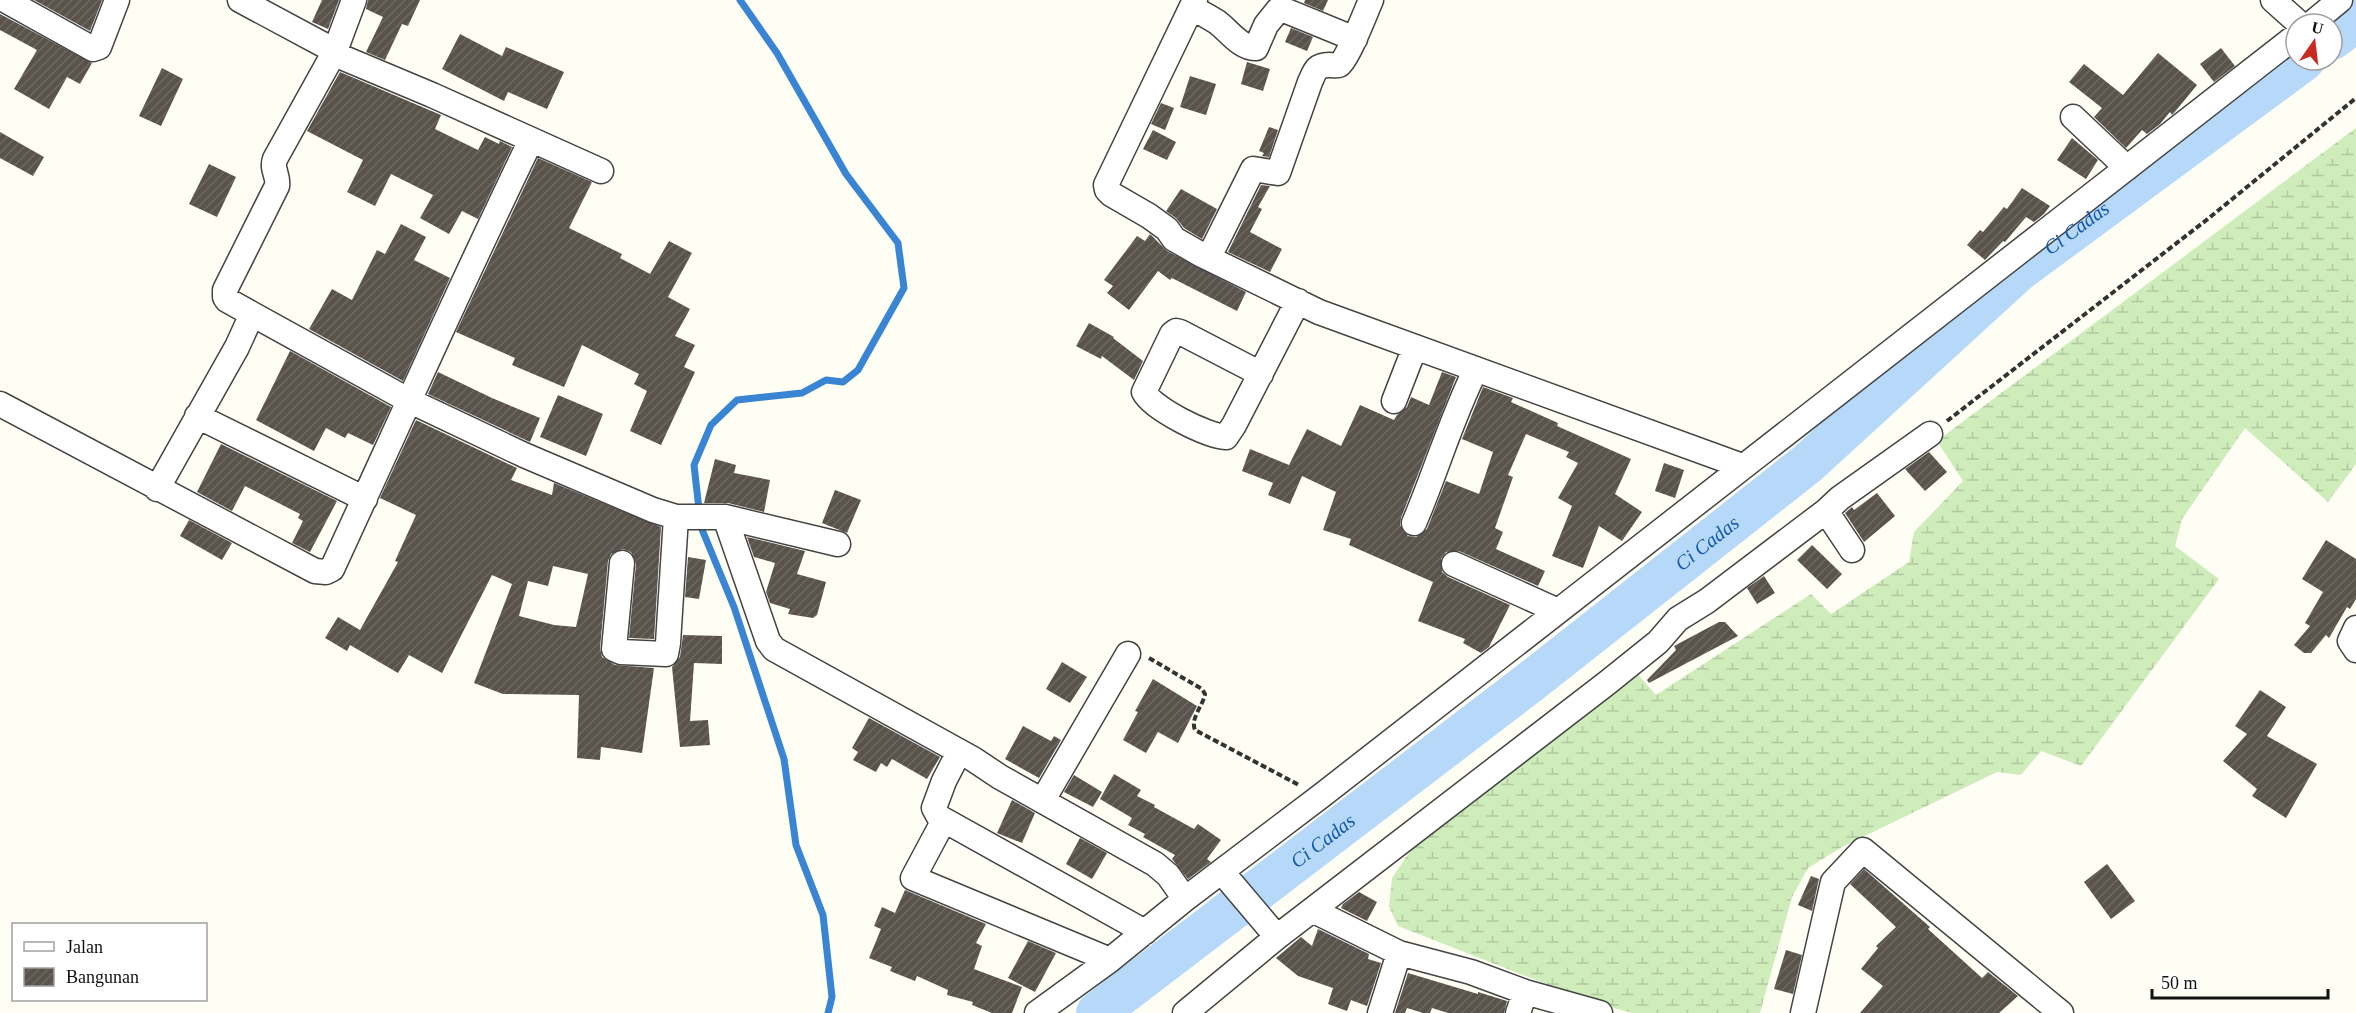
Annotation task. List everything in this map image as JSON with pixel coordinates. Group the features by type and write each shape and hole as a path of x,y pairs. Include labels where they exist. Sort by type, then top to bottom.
{"street":[{"path":"4,0 93,49 99,47 117,0"},
{"path":"240,0 334,51 339,56 602,171"},
{"path":"354,0 334,51 275,159 273,164 278,186 225,290 227,300 408,400 524,455 653,510 680,517 720,517 838,544"},
{"path":"1209,258 1253,169 1278,173 1317,67 1322,64 1339,65 1355,39 1371,0"},
{"path":"2273,0 2286,12"},
{"path":"2326,12 2340,0"},
{"path":"1355,39 1284,10 1278,10 1266,25 1256,48 1251,48 1236,39 1193,4 1106,185 1107,190 1167,229 1174,239 1319,312 1742,466"},
{"path":"1037,1013 1110,960 1185,898 1225,877 1321,796 2284,45"},
{"path":"2073,117 2127,168"},
{"path":"0,404 315,571 326,572 332,569 408,400 531,140"},
{"path":"1261,374 1176,331 1172,334 1144,392 1148,399 1178,418 1218,436 1226,436 1234,425 1261,374 1298,301"},
{"path":"157,489 237,347 252,314"},
{"path":"1394,401 1415,347"},
{"path":"1414,523 1429,488 1455,412 1476,369"},
{"path":"197,416 365,499"},
{"path":"1185,1013 1274,933 1314,911 1607,683 1658,642 1678,619 1707,601 1840,498 1930,434"},
{"path":"1826,511 1851,550"},
{"path":"622,563 614,649 621,652 666,654 680,517"},
{"path":"720,517 770,646 1155,864 1168,875 1185,898"},
{"path":"1454,564 1558,611"},
{"path":"2356,628 2350,641 2356,650"},
{"path":"1043,801 1128,654"},
{"path":"960,752 944,781 934,808 939,817 1144,932"},
{"path":"944,820 913,878 1110,960"},
{"path":"1803,1013 1833,882 1863,850 2061,1013"},
{"path":"1225,877 1274,933"},
{"path":"1314,911 1399,953 1471,972 1521,1003 1592,1012"},
{"path":"1380,1013 1399,953"}],"path":[{"path":"1930,434 2209,218 2356,98"},
{"path":"1128,654 1140,652 1202,689 1205,694 1194,720 1195,730 1321,796"}],"green space":[{"path":"2356,128 2356,464 2328,502 2245,428 2182,519 2175,546 2219,579 2081,766 2041,751 2021,775 1997,772 1842,847 1808,868 1792,897 1760,1013 1632,1013 1592,1002 1398,926 1389,907 1392,878 1410,851 1432,828 1634,670 1656,695 1811,594 1831,614 1909,562 1914,532 1963,481 1937,441"}],"building":[{"path":"34,0 102,0 90,31"},
{"path":"322,0 339,0 328,29 312,22"},
{"path":"368,0 420,0 408,26 402,24 385,60 366,52 383,17 366,9"},
{"path":"1305,0 1328,0 1323,11 1304,3"},
{"path":"0,14 92,63 80,84 67,77 49,109 14,89 37,50 0,30"},
{"path":"1291,28 1313,37 1307,51 1285,42"},
{"path":"460,34 502,56 506,47 564,72 547,109 508,92 504,101 442,69"},
{"path":"2221,48 2235,66 2214,82 2200,64"},
{"path":"2158,53 2197,85 2172,115 2170,112 2147,134 2142,130 2126,148 2094,117 2102,108 2069,82 2084,64 2123,95"},
{"path":"1247,62 1270,69 1263,91 1241,84"},
{"path":"162,68 183,79 161,126 139,116"},
{"path":"340,72 441,115 435,129 478,150 485,137 512,147 478,219 462,211 449,234 420,218 433,195 391,174 375,206 347,192 363,160 307,131"},
{"path":"1190,76 1216,84 1206,115 1180,107"},
{"path":"1161,103 1174,108 1165,130 1151,124"},
{"path":"1269,127 1278,130 1269,157 1262,156 1264,153 1259,151"},
{"path":"1153,130 1176,142 1167,160 1143,149"},
{"path":"0,132 44,157 33,176 0,158"},
{"path":"2072,138 2098,160 2086,179 2057,160"},
{"path":"538,158 592,182 569,228 622,254 620,258 650,274 669,241 692,253 668,297 690,309 675,336 695,345 684,367 695,372 661,445 630,431 647,391 634,384 639,374 582,345 564,387 512,365 515,358 456,332"},
{"path":"209,164 236,177 217,217 189,204"},
{"path":"1261,185 1270,186 1258,207 1262,209 1250,232 1282,249 1270,272 1228,252"},
{"path":"2022,188 2050,206 2034,222 2026,217 2005,242 2003,241 1985,260 1967,245 1980,230 1983,232 2004,207 2007,209"},
{"path":"1181,189 1217,209 1202,239 1184,228 1166,211"},
{"path":"401,224 426,237 414,260 450,278 403,381 309,329 332,289 352,300 377,250 385,254"},
{"path":"1150,234 1167,251 1246,292 1237,311 1172,278 1170,280 1158,271 1129,310 1107,293 1113,286 1104,280 1137,236 1145,241"},
{"path":"1089,323 1114,337 1143,361 1134,380 1102,356 1101,359 1076,346"},
{"path":"290,351 391,407 373,445 348,433 345,438 326,428 314,451 256,420"},
{"path":"438,372 540,418 530,442 428,394"},
{"path":"1442,372 1456,377 1401,518 1400,525 1408,536 1416,537 1427,529 1446,481 1479,494 1493,452 1462,439 1483,387 1513,398 1511,402 1558,423 1557,426 1631,459 1615,494 1642,512 1622,541 1599,526 1583,568 1552,556 1572,506 1558,498 1578,463 1566,457 1569,452 1526,434 1508,475 1513,477 1495,528 1503,532 1496,549 1545,571 1538,586 1459,551 1446,552 1441,559 1442,572 1448,577 1510,605 1489,647 1481,653 1463,643 1465,639 1418,621 1433,582 1349,545 1351,539 1323,530 1336,492 1302,476 1290,504 1268,495 1273,483 1242,471 1250,449 1289,465 1307,429 1341,446 1360,405 1394,420 1407,407 1411,397 1429,405"},
{"path":"558,395 603,414 586,456 540,437"},
{"path":"416,420 517,468 511,480 552,495 554,483 661,527 654,639 629,638 636,564 631,552 623,549 611,554 608,561 600,648 602,657 615,665 654,668 642,753 601,747 600,760 577,758 579,695 503,694 474,683 512,584 492,575 442,673 409,655 398,673 350,645 347,651 325,638 338,617 360,630 398,562 395,561 416,515 380,498","holes":["553,566 588,574 576,627 554,625 519,616 528,581 548,586"]},
{"path":"221,444 337,501 310,552 292,543 303,521 298,518 300,514 245,486 232,511 197,492"},
{"path":"1929,452 1947,472 1925,491 1905,469"},
{"path":"715,459 736,465 734,473 770,480 764,512 728,503 704,503"},
{"path":"1664,463 1684,470 1675,498 1655,491"},
{"path":"835,490 861,500 847,533 822,523"},
{"path":"1877,493 1895,516 1864,542 1845,513 1852,507 1854,510"},
{"path":"189,520 232,543 222,560 180,536"},
{"path":"747,537 805,551 797,574 826,582 817,615 813,618 788,614 790,609 770,603 766,592 775,563 754,557"},
{"path":"2326,540 2356,559 2356,599 2350,609 2347,607 2329,638 2326,635 2311,653 2304,653 2294,645 2310,626 2305,623 2323,592 2302,579"},
{"path":"1812,545 1842,574 1827,589 1797,560"},
{"path":"688,557 706,560 699,599 685,597"},
{"path":"1764,576 1775,593 1757,604 1747,588"},
{"path":"1719,622 1725,622 1738,636 1649,683 1647,680 1676,650 1674,646"},
{"path":"683,635 722,636 722,664 694,663 690,721 708,720 710,745 680,747 672,667 680,657"},
{"path":"1062,662 1087,677 1070,703 1046,689"},
{"path":"1153,679 1197,706 1178,743 1158,732 1146,753 1123,740 1138,712 1135,711"},
{"path":"2260,690 2286,707 2267,736 2317,764 2286,818 2252,796 2257,789 2223,761 2247,734 2235,726"},
{"path":"869,718 940,757 927,779 892,759 887,767 881,763 876,772 853,760 858,752 852,748"},
{"path":"1023,726 1051,741 1054,736 1061,740 1039,778 1005,759"},
{"path":"1114,774 1141,790 1137,796 1155,805 1154,807 1194,829 1198,824 1221,840 1207,859 1211,862 1188,879 1172,859 1175,855 1143,837 1145,834 1128,825 1132,818 1100,799"},
{"path":"1074,775 1102,792 1093,807 1064,792"},
{"path":"1012,800 1035,813 1022,843 997,833"},
{"path":"1080,838 1107,853 1092,879 1066,864"},
{"path":"2107,864 2135,901 2111,919 2084,882"},
{"path":"1864,869 1930,927 1928,929 1982,978 1988,972 2018,996 1999,1013 1860,1013 1883,986 1861,969 1878,948 1876,946 1896,927 1850,884"},
{"path":"1811,876 1819,879 1812,911 1798,905"},
{"path":"905,890 986,924 976,943 982,946 974,969 1022,987 1012,1013 992,1013 972,1005 973,1002 947,995 948,990 917,976 915,981 890,971 892,967 869,958 881,929 874,926 882,907 895,913"},
{"path":"1359,892 1377,902 1367,921 1341,908"},
{"path":"1318,929 1369,954 1368,959 1381,963 1367,1006 1351,1000 1347,1011 1328,1004 1333,988 1298,976 1276,958 1301,937 1312,946"},
{"path":"1028,941 1056,953 1035,992 1008,978"},
{"path":"1786,950 1802,955 1793,994 1774,989"},
{"path":"1408,973 1507,1001 1504,1013 1448,1013 1432,1008 1430,1013 1423,1013 1407,1008 1405,1013 1395,1013"}],"waterway":[{"path":"740,0 777,53 846,174 898,243 904,288 858,370 843,382 826,380 802,393 737,400 711,425 694,465 701,527 734,607 784,759 796,845 823,915 832,997 828,1013"},
{"name":"Ci Cadas","path":"2344,30 2356,21"},
{"name":"Ci Cadas","path":"1097,1013 1529,683 1807,464 2018,271 2288,72"}]}
